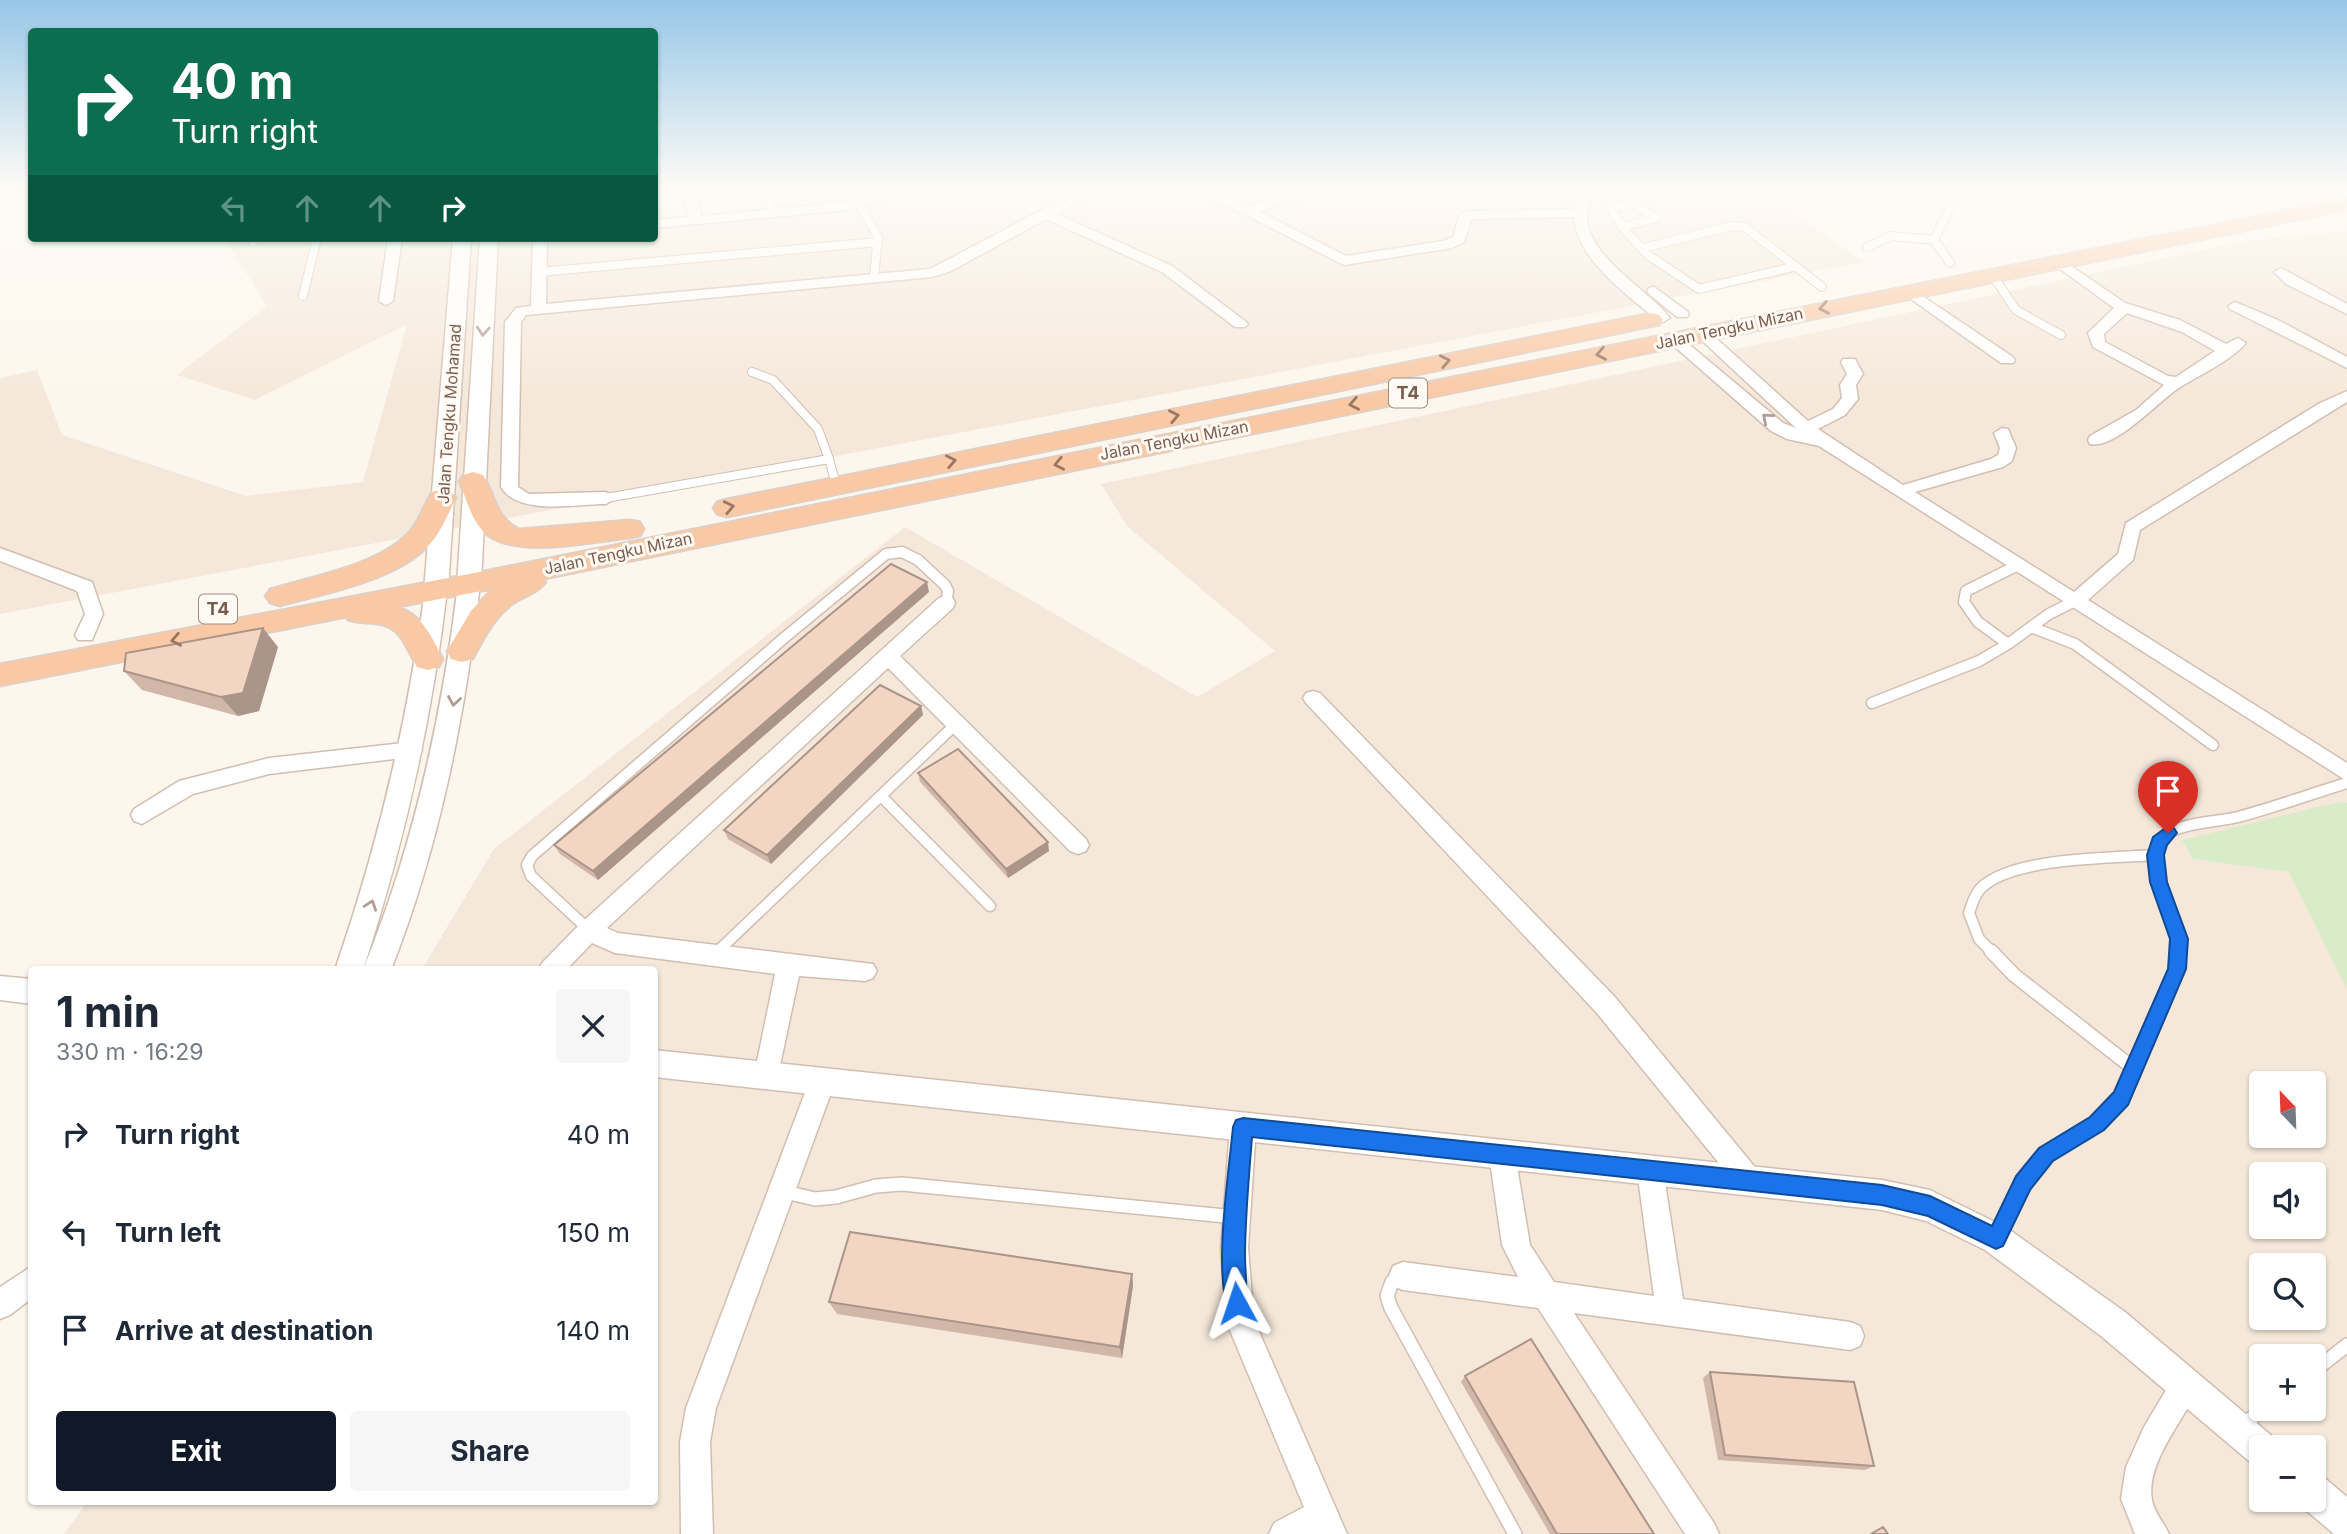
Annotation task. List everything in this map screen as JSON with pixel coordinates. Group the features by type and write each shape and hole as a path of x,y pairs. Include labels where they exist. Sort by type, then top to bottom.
{"highway":[{"name":"Jalan Tengku Mizan","path":"0,652 85,635 282,607 469,573 1673,323 1822,287 1973,259"},
{"name":"Jalan Tengku Mizan","path":"630,540 836,484 1673,323 1702,333 2082,259"},
{"path":"473,481 493,527 508,536 522,539 630,540"},
{"path":"282,607 380,564 405,550 427,530 442,498"},
{"path":"462,651 478,620 501,596 630,540"},
{"name":"Jalan Tengku Mizan","path":"0,675 282,607"},
{"path":"282,607 397,617 410,625 428,659"}],"main road":[{"name":"Jalan Tengku Mohamad","path":"437,579 460,259"},
{"name":"Jalan Tengku Mohamad","path":"469,573 488,259"}],"street":[{"path":"386,301 392,259"},
{"path":"538,308 539,259"},
{"path":"606,498 528,500 517,497 511,491 508,483 513,322 521,311 874,277 916,276 946,268 963,259"},
{"path":"1144,259 1167,269 1240,324"},
{"path":"1339,259 1344,261 1361,259"},
{"path":"1599,259 1673,323 1777,427 1800,433 1828,446 2347,773"},
{"path":"2061,263 2120,306 2181,325 2232,347 2175,383 2142,413 2096,440"},
{"path":"2281,272 2291,281 2347,310"},
{"path":"1909,291 2007,360"},
{"path":"2120,306 2122,309 2096,333 2098,344 2164,380 2175,383"},
{"path":"2235,306 2347,363"},
{"path":"1702,333 1800,433"},
{"path":"1800,433 1839,412 1850,400 1848,385 1855,374 1849,362"},
{"path":"2075,601 2127,556 2132,527 2326,406 2347,396"},
{"path":"1900,491 1997,463 2006,457 2008,449 2002,433"},
{"path":"0,554 85,587 94,614 85,635"},
{"path":"380,966 429,820 445,757 462,651 469,573"},
{"path":"353,958 376,891 412,750 428,659 437,579"},
{"path":"554,966 589,930 946,603"},
{"path":"888,656 1078,845"},
{"path":"1313,698 1605,1004 1749,1181"},
{"path":"142,815 187,787 269,766 412,750"},
{"path":"589,930 615,943 789,965 865,971"},
{"path":"767,1076 789,965"},
{"path":"0,988 28,992"},
{"path":"658,1063 1749,1181 1894,1198 1930,1206 1996,1239 2113,1324 2249,1439"},
{"path":"697,1534 695,1443 701,1408 822,1083"},
{"path":"1243,1127 1235,1217 1234,1285 1240,1321 1326,1524 1285,1534"},
{"path":"1502,1154 1516,1245 1530,1274 1703,1534"},
{"path":"1650,1170 1670,1310"},
{"path":"1403,1276 1850,1336"},
{"path":"0,1305 28,1283"},
{"path":"2153,1534 2143,1517 2136,1494 2140,1470 2185,1385"},
{"path":"2326,1503 2347,1521"}],"lane":[{"path":"303,296 312,259"},
{"path":"539,272 691,259"},
{"path":"874,277 876,259"},
{"path":"1656,259 1683,281 1699,289 1793,267"},
{"path":"1789,259 1793,267 1822,287"},
{"path":"1947,259 1950,263"},
{"path":"1993,276 2016,310 2061,335"},
{"path":"752,372 773,380 818,429 836,484"},
{"path":"606,498 829,459"},
{"path":"589,930 531,876 527,865 532,856 784,638 886,554 893,550 907,552 945,585 948,591 946,603"},
{"path":"2008,644 1978,622 1964,602 1966,592 2018,565"},
{"path":"1872,703 1979,662 2075,601"},
{"path":"2031,627 2075,644 2213,745"},
{"path":"713,956 957,724"},
{"path":"1996,1239 2023,1183 2046,1155 2097,1123 2121,1099 2177,969 2179,939 2158,882 2156,855 2159,842 2168,833 2237,817 2347,783"},
{"path":"881,796 990,906"},
{"path":"2133,1068 2014,975 1979,939 1969,913 1978,890 2002,874 2055,863 2156,855"},
{"path":"781,1191 815,1199 836,1197 876,1185 902,1184 1235,1217"},
{"path":"1403,1276 1392,1282 1387,1296 1391,1308 1515,1534"},
{"path":"2326,1362 2347,1345"}],"shaded area":[{"path":"237,259 1858,259 1863,262 0,614 0,378 37,370 62,435 246,496 363,482 407,324 255,400 177,375 267,306"},
{"path":"2162,259 2347,259 2347,1534 64,1534 85,1505 658,1505 658,966 424,966 494,849 905,527 1197,697 1275,651 1128,527 1101,484"}],"green space":[{"path":"2338,802 2347,803 2347,989 2289,872 2193,859 2182,840"}],"building":[{"path":"891,564 927,582 593,871 554,845"},
{"path":"263,628 243,693 221,697 124,671 126,653"},
{"path":"880,685 921,706 767,855 724,830"},
{"path":"958,749 1048,842 1006,869 918,773"},
{"path":"850,1232 1132,1274 1120,1347 829,1302"},
{"path":"1531,1339 1654,1534 1557,1534 1465,1376"},
{"path":"1710,1372 1854,1382 1874,1466 1725,1455"},
{"path":"1883,1527 1888,1534 1871,1534"}],"route":[{"path":"1237,1303 1234,1285 1235,1217 1243,1127 1882,1195 1930,1206 1996,1239 2023,1183 2046,1155 2097,1123 2121,1099 2177,969 2179,939 2158,882 2156,855 2159,842 2168,833"}]}
